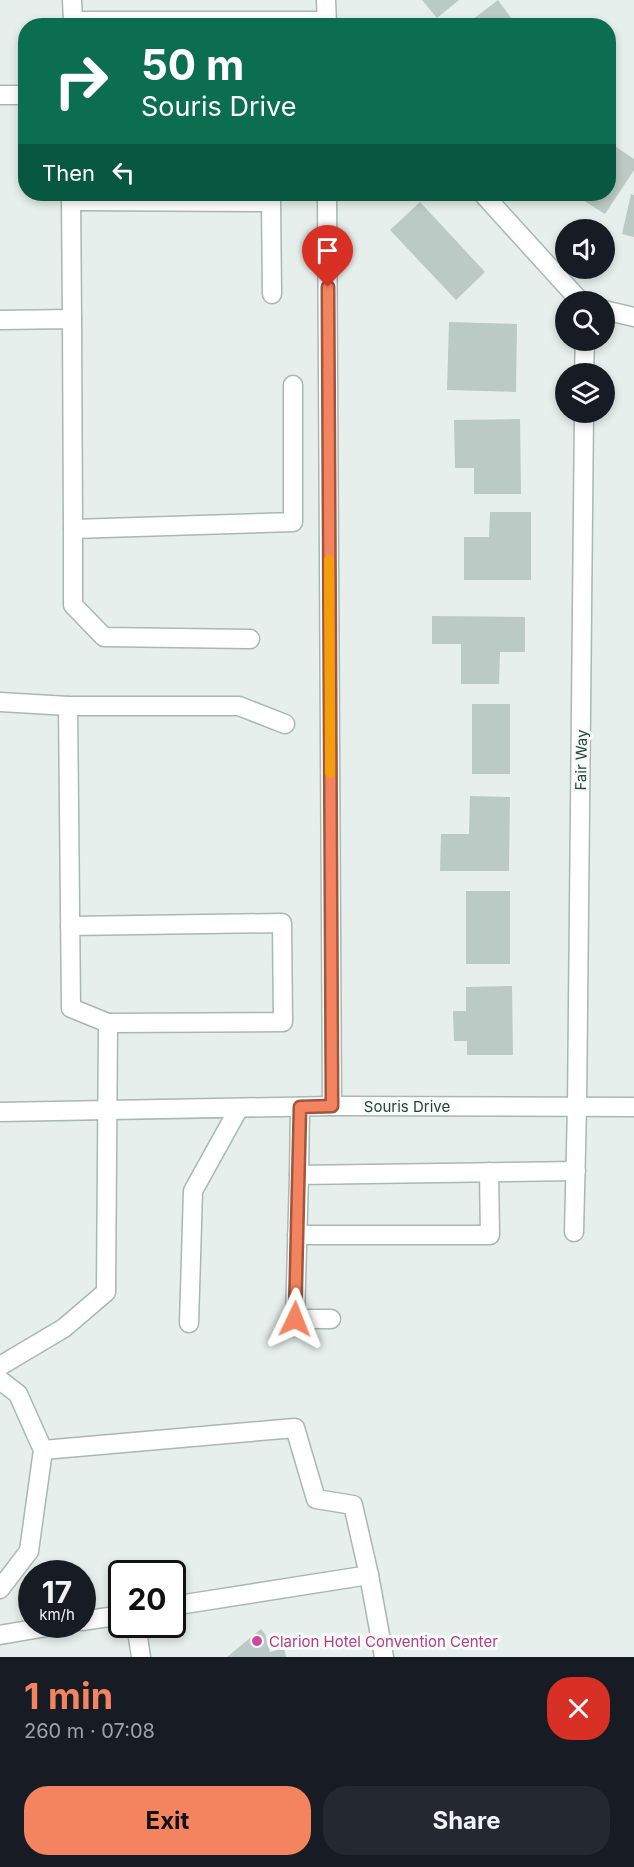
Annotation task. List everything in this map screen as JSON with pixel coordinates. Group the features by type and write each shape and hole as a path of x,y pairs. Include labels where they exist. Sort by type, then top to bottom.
{"street":[{"path":"72,0 72,18"},
{"path":"326,0 328,18"},
{"path":"0,95 18,95"},
{"path":"71,201 73,605 104,637 250,639"},
{"path":"231,201 271,202 272,294"},
{"path":"327,201 332,1106"},
{"path":"489,201 571,291"},
{"path":"615,313 634,317"},
{"path":"0,320 72,319"},
{"path":"72,529 293,522 292,386"},
{"name":"Fair Way","path":"574,1233 578,1107 584,423"},
{"path":"0,702 68,706 239,706 285,724"},
{"path":"68,706 70,926 71,1008 108,1023 283,1022 282,923 70,926"},
{"path":"0,1366 64,1328 106,1292 108,1023"},
{"name":"Souris Drive","path":"0,1112 332,1106 634,1107"},
{"path":"300,1107 295,1319 331,1319"},
{"path":"189,1323 193,1191 239,1108"},
{"path":"299,1175 576,1171"},
{"path":"297,1235 490,1235 489,1172"},
{"path":"0,1380 18,1394 43,1450 29,1551 0,1589"},
{"path":"43,1450 295,1428 316,1498 353,1505 384,1657"},
{"path":"186,1604 369,1575"},
{"path":"0,1635 18,1632"},
{"path":"138,1638 141,1657"}],"building":[{"path":"422,0 459,0 437,18"},
{"path":"498,0 511,18 474,18"},
{"path":"616,147 634,159 634,170 616,197"},
{"path":"631,194 634,195 634,237 622,234"},
{"path":"584,201 614,201 605,214"},
{"path":"420,202 485,272 456,300 390,230"},
{"path":"449,322 517,324 516,392 447,390"},
{"path":"520,419 521,494 474,494 474,468 455,468 454,420"},
{"path":"490,512 531,512 531,580 464,580 464,537 489,537"},
{"path":"432,616 525,617 525,652 500,652 499,684 461,684 461,644 432,644"},
{"path":"472,704 510,704 510,774 472,774"},
{"path":"470,796 510,797 509,871 440,871 441,834 469,834"},
{"path":"466,891 510,891 510,964 466,964"},
{"path":"512,986 513,1055 467,1055 467,1041 454,1041 453,1011 466,1011 466,987"},
{"name":"Clarion Hotel Convention Center","path":"261,1629 265,1634 270,1652 284,1648 286,1657 227,1657"}],"slow traffic":[{"path":"329,560 330,773"}],"place":[{"name":"Clarion Hotel Convention Center","path":"257,1641"}],"route":[{"path":"295,1319 300,1107 332,1106 328,287"}]}
